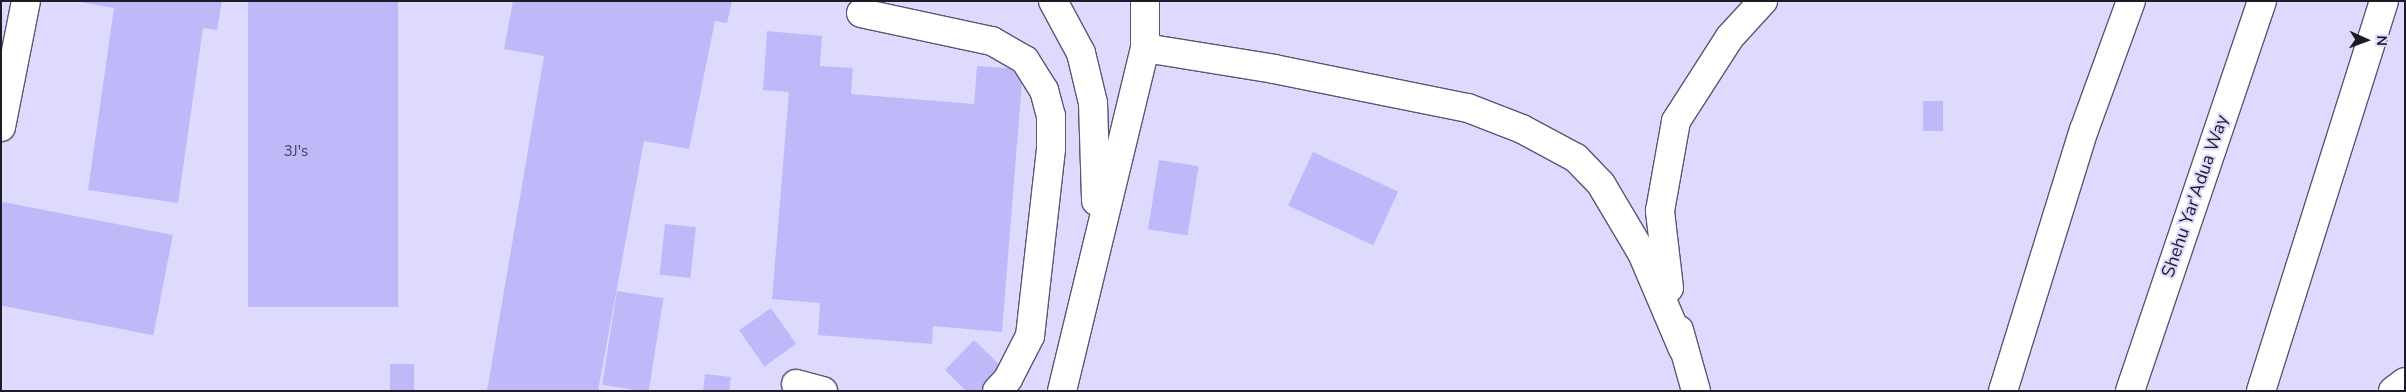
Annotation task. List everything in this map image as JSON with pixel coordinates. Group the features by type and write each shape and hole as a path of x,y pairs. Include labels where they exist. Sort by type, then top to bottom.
{"main road":[{"path":"1,126 26,1"},
{"path":"1053,1 1081,53 1093,103 1096,244"},
{"path":"1062,391 1144,48 1145,1"},
{"path":"1696,391 1683,348 1663,259 1660,211 1668,149 1676,121 1690,96 1730,37 1763,1"},
{"path":"2002,391 2084,130 2131,1"},
{"name":"Shehu Yar'Adua Way","path":"2130,391 2262,1"},
{"path":"2261,391 2384,1"},
{"path":"860,13 992,41 1025,60 1044,90 1051,116 1051,149 1030,336 1008,379 997,391"},
{"path":"1144,48 1274,69 1468,108 1522,130 1576,158 1601,184 1642,253 1683,348"},
{"path":"2394,391 2405,382"},
{"path":"796,384 824,391"}],"building":[{"path":"74,1 222,1 217,30 203,28 178,203 88,190 114,8"},
{"path":"248,1 398,1 398,307 248,307"},
{"path":"513,1 732,1 727,23 715,21 689,149 644,141 598,391 487,391 544,56 504,49"},
{"path":"767,31 822,36 820,66 853,68 851,94 974,104 977,66 1023,69 1002,332 933,326 932,344 818,335 820,303 772,299 789,92 763,90"},
{"path":"1923,101 1943,101 1943,131 1923,131"},
{"path":"1313,152 1398,192 1373,245 1288,205"},
{"path":"1159,160 1199,166 1188,235 1148,229"},
{"path":"3,202 173,235 153,335 1,306 1,212"},
{"path":"665,224 696,227 690,278 660,275"},
{"path":"617,291 663,298 649,391 602,385"},
{"path":"771,308 796,344 764,366 739,330"},
{"path":"974,340 1006,371 988,391 966,391 945,370"},
{"path":"390,364 414,364 414,391 390,391"},
{"path":"705,374 731,377 729,391 703,391"}]}
